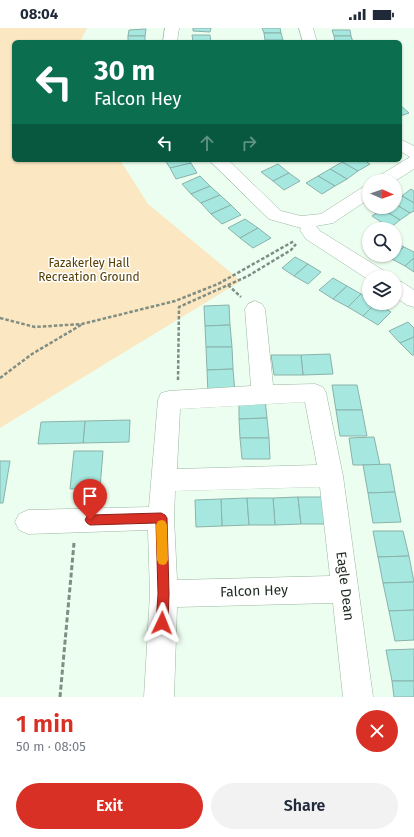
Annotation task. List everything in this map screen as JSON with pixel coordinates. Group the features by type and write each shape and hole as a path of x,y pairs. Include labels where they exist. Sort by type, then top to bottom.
{"street":[{"path":"170,40 172,28"},
{"path":"306,28 309,40"},
{"path":"402,145 414,153"},
{"path":"394,174 414,161"},
{"path":"220,162 275,215 305,226 313,235 368,270"},
{"path":"305,226 326,219 362,196"},
{"path":"402,292 414,300"},
{"path":"255,309 263,394"},
{"name":"Eagle Dean","path":"174,400 263,394 315,393 331,476 358,697"},
{"path":"159,697 164,594 161,518 174,400"},
{"path":"165,480 331,476"},
{"path":"28,522 161,518"},
{"name":"Falcon Hey","path":"164,594 345,589"}],"path":[{"path":"0,318 35,327 82,324 175,301 218,284 286,246 305,226"},
{"path":"174,400 179,307 248,276 291,250 305,226"},
{"path":"286,246 291,250"},
{"path":"0,378 32,354 82,324"},
{"path":"60,697 76,520"}],"green space":[{"name":"Fazakerley Hall Recreation Ground","path":"0,28 87,28 81,40 12,40 12,162 121,162 148,204 241,281 0,428"}],"building":[{"path":"193,28 211,28 210,32 193,31"},
{"path":"262,28 280,28 281,33 264,33"},
{"path":"146,29 145,36 128,36 129,30"},
{"path":"332,30 350,30 351,36 334,36"},
{"path":"264,33 281,33 283,40 265,40"},
{"path":"192,35 210,35 211,40 193,40"},
{"path":"128,36 145,36 145,40 128,40"},
{"path":"334,36 351,36 352,40 335,40"},
{"path":"402,107 409,113 402,115"},
{"path":"166,162 191,163 170,168"},
{"path":"342,162 366,162 370,164 358,171"},
{"path":"342,162 358,171 347,179 330,169"},
{"path":"191,163 197,173 176,179 170,168"},
{"path":"278,164 289,173 273,181 261,172"},
{"path":"330,169 347,179 335,186 318,176"},
{"path":"289,173 300,181 284,190 273,181"},
{"path":"200,176 210,186 191,194 182,184"},
{"path":"318,176 335,186 322,194 306,183"},
{"path":"210,186 220,195 201,203 191,194"},
{"path":"411,189 414,191 414,203 402,196"},
{"path":"220,195 231,205 211,214 201,203"},
{"path":"402,196 414,203 414,211 410,213 402,208"},
{"path":"231,205 241,215 222,224 211,214"},
{"path":"402,208 410,213 400,220 390,214 402,214"},
{"path":"375,214 390,214 400,220 398,222 381,222 372,216"},
{"path":"245,219 258,228 240,238 228,228"},
{"path":"258,228 271,238 253,248 240,238"},
{"path":"404,247 414,252 414,258 405,266 398,262 402,262 402,249"},
{"path":"295,257 308,264 294,276 282,268"},
{"path":"414,258 414,272 405,266"},
{"path":"308,264 321,272 308,284 294,276"},
{"path":"333,278 347,286 333,299 319,290"},
{"path":"347,286 361,294 348,307 333,299"},
{"path":"361,294 362,310 369,310 363,316 348,307"},
{"path":"229,305 230,325 205,326 204,306"},
{"path":"369,310 388,310 391,312 378,325 363,316"},
{"path":"408,322 414,328 414,337 400,343 389,331"},
{"path":"230,325 232,347 206,347 205,326"},
{"path":"414,337 414,355 412,355 400,343"},
{"path":"206,347 232,347 233,369 207,370"},
{"path":"330,354 333,374 303,375 301,355"},
{"path":"271,355 301,355 303,375 274,375"},
{"path":"233,369 235,393 208,394 207,370"},
{"path":"332,385 357,385 362,410 336,410"},
{"path":"239,399 265,399 267,418 239,419"},
{"path":"336,410 362,410 367,436 340,436"},
{"path":"267,418 269,438 240,438 239,419"},
{"path":"130,420 129,442 83,443 85,421"},
{"path":"85,421 83,443 38,444 41,422"},
{"path":"374,437 380,465 353,465 349,438"},
{"path":"240,438 269,438 270,459 242,459"},
{"path":"74,451 103,451 100,488 70,489"},
{"path":"0,461 10,461 3,503 0,503"},
{"path":"390,464 395,492 368,493 363,465"},
{"path":"395,492 401,522 373,523 368,493"},
{"path":"298,497 301,524 275,525 273,498"},
{"path":"298,497 324,497 328,524 301,524"},
{"path":"247,498 249,525 222,526 221,499"},
{"path":"247,498 273,498 275,525 249,525"},
{"path":"221,499 222,526 196,527 195,500"},
{"path":"373,531 403,531 409,556 378,557"},
{"path":"409,556 414,582 383,583 378,557"},
{"path":"414,582 414,610 389,611 383,583"},
{"path":"414,610 414,640 395,641 389,611"},
{"path":"414,649 414,681 392,681 386,650"},
{"path":"392,681 414,681 414,697 394,697"}],"slow traffic":[{"path":"162,525 163,560"}],"route":[{"path":"90,520 161,518 164,594 162,623"}]}
